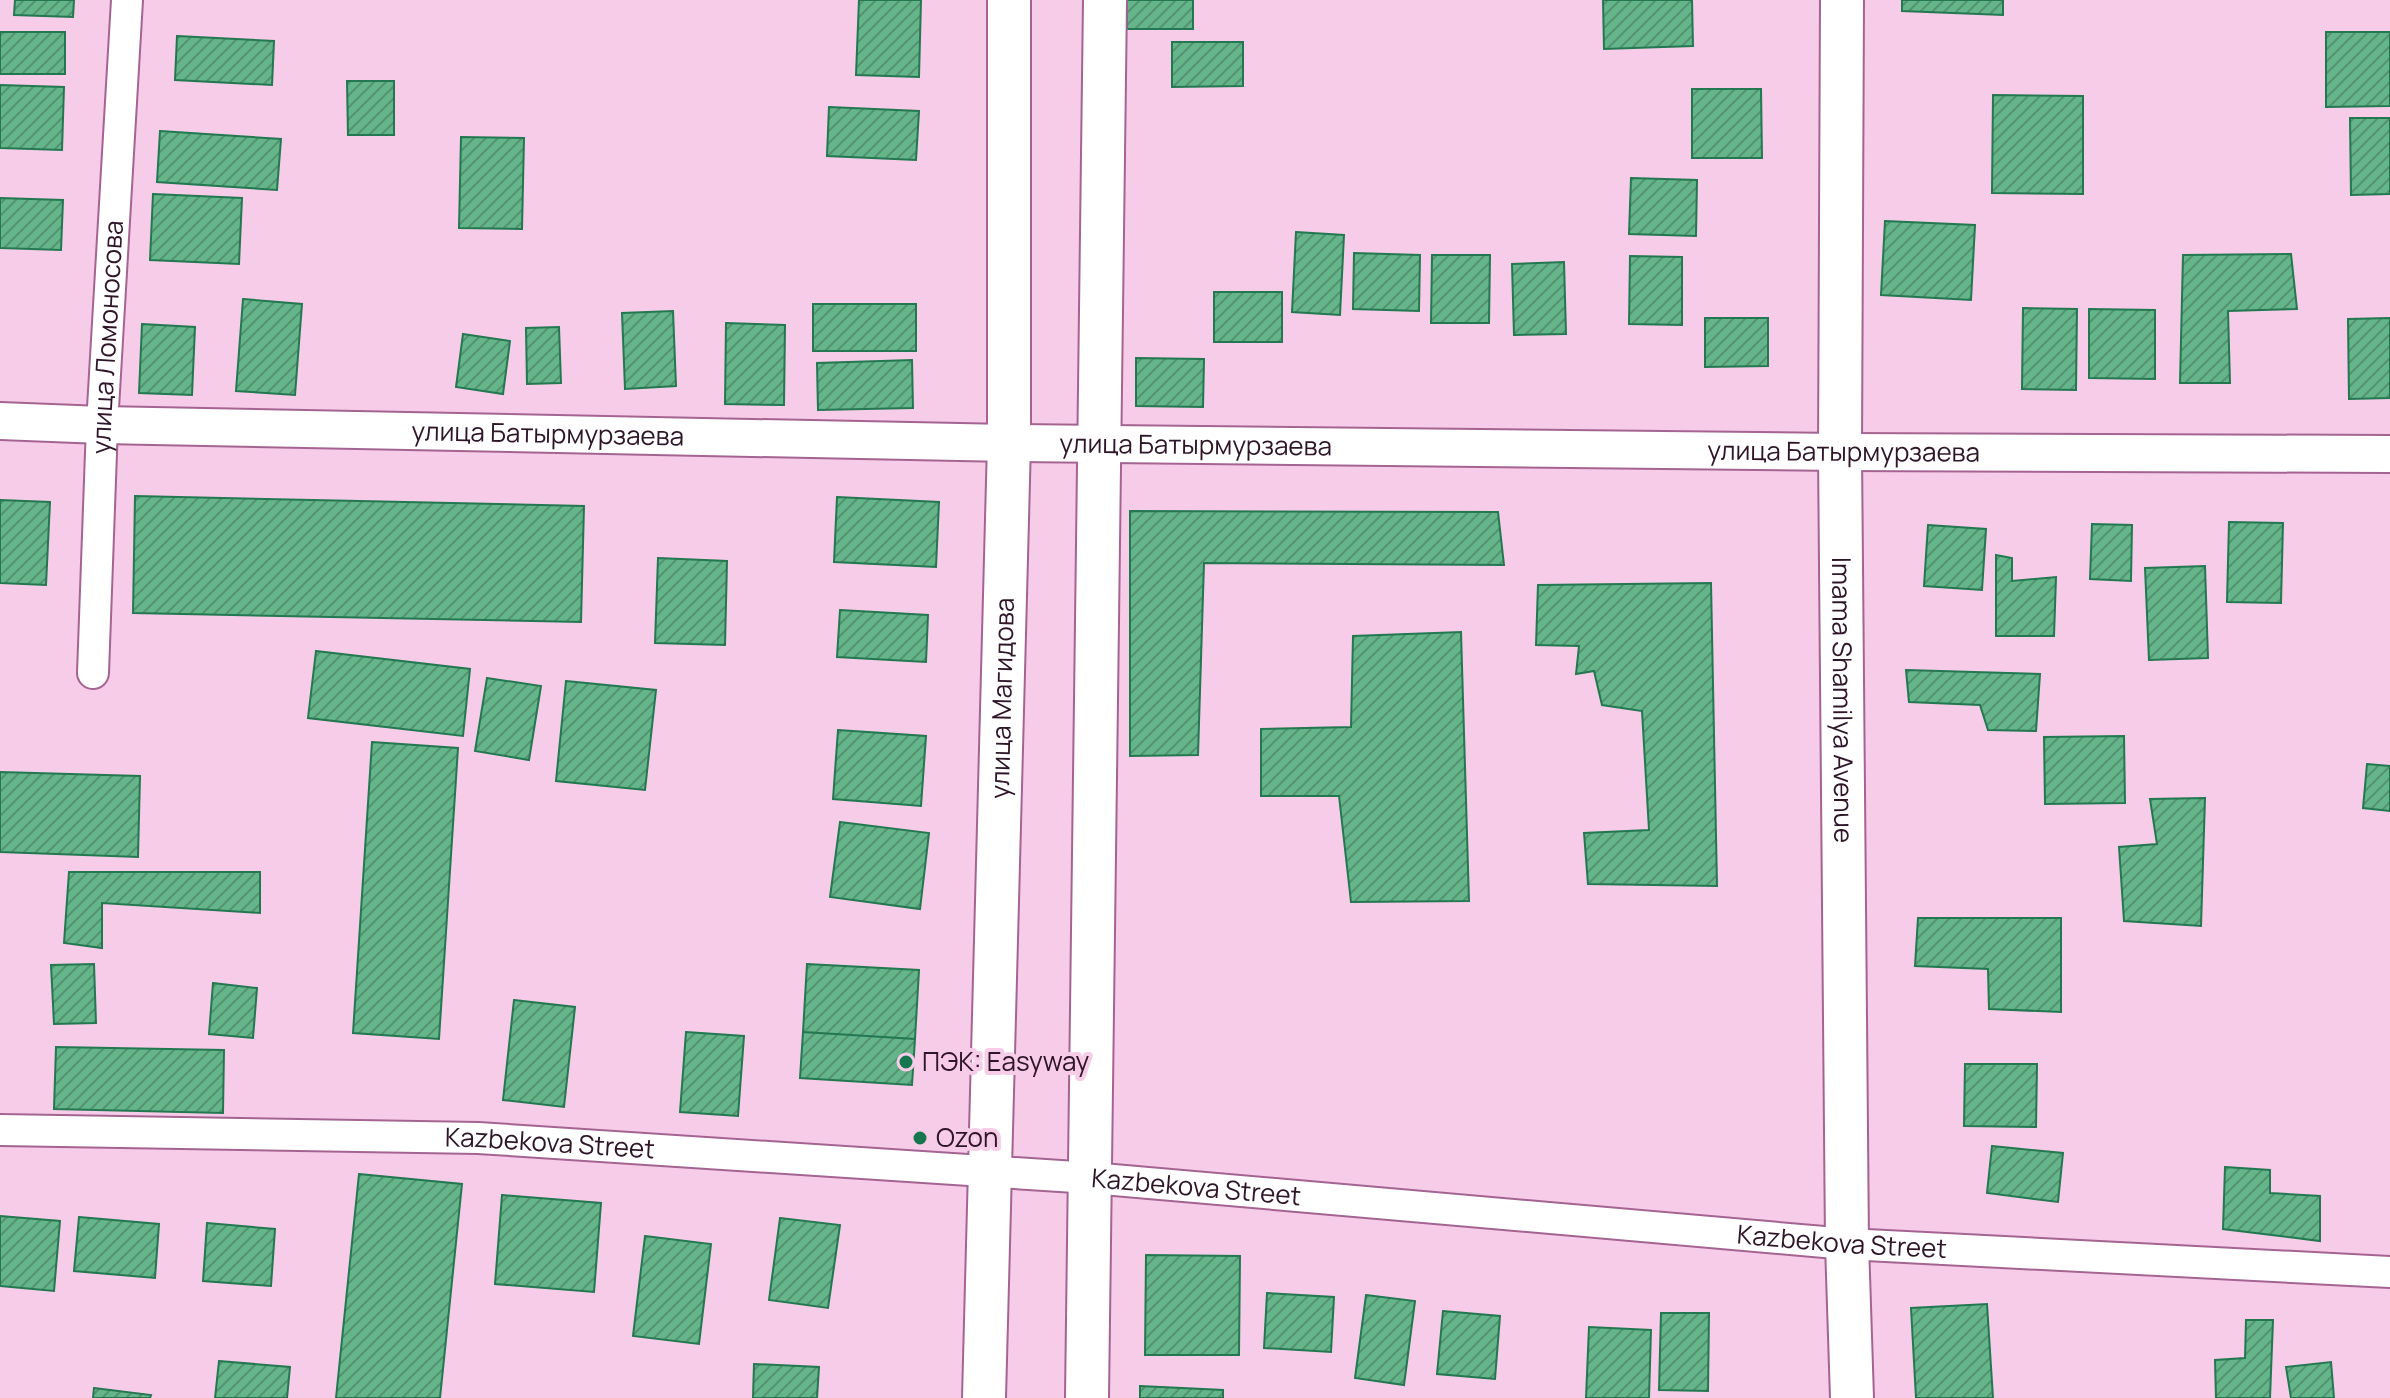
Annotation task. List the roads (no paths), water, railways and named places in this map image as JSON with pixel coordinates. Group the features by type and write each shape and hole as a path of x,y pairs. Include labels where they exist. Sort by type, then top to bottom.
{"main road":[{"name":"улица Магидова","path":"984,1398 1009,443 1009,0"},
{"path":"1087,1398 1105,0"},
{"name":"Imama Shamilya Avenue","path":"1842,0 1840,452 1847,1244 1852,1398"}],"street":[{"name":"улица Ломоносова","path":"93,673 102,425 127,0"},
{"name":"улица Батырмурзаева","path":"0,421 1009,443 2390,454"},
{"name":"Kazbekova Street","path":"0,1130 478,1138 1091,1178 1847,1244 2390,1272"}],"place":[{"name":"ПЭК: Easyway","path":"906,1062"},
{"name":"Ozon","path":"920,1138"}]}
